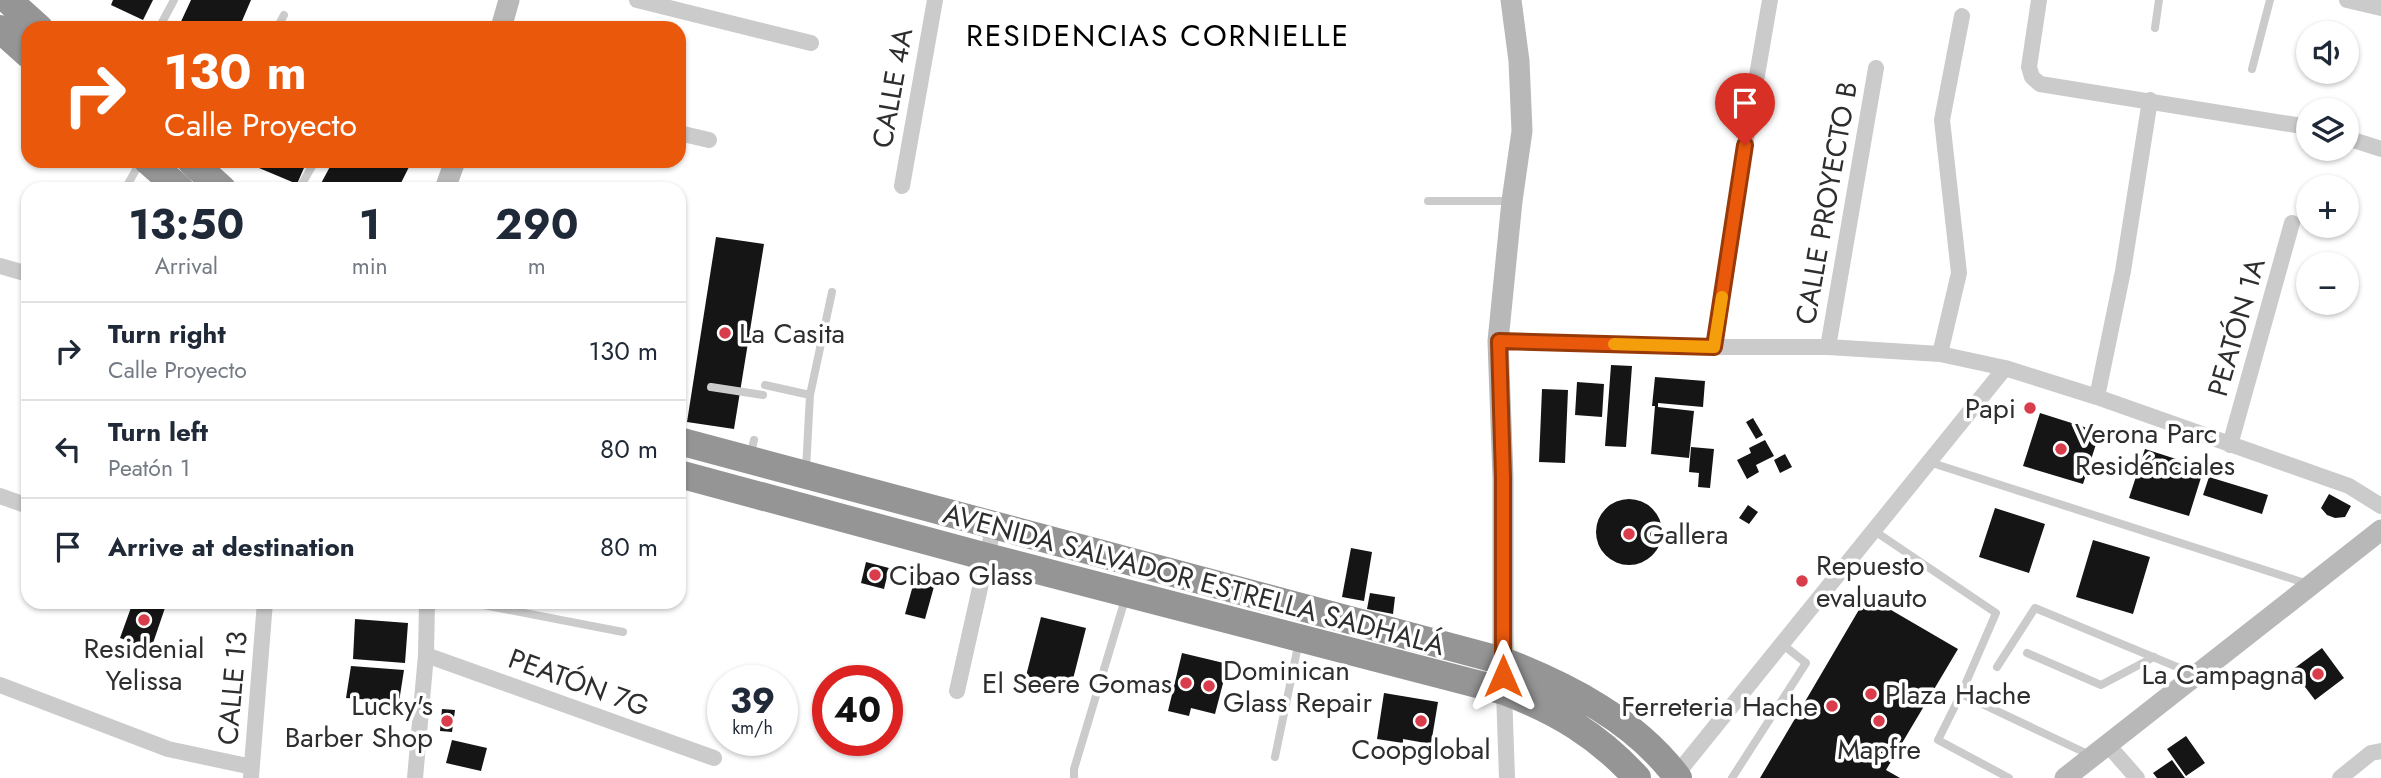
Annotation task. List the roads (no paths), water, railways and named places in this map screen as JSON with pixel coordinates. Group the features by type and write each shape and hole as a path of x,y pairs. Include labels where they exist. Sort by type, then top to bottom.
{"highway":[{"path":"8,0 31,21"},
{"path":"0,29 21,48"},
{"path":"157,168 172,182"},
{"path":"203,168 216,182"},
{"name":"AVENIDA SALVADOR ESTRELLA SADHALÁ","path":"693,442 752,450 806,475 1503,661 1577,694 1617,720 1648,745 1677,777"},
{"name":"AVENIDA SALVADOR ESTRELLA SADHALÁ","path":"686,476 987,558 1504,691 1566,720 1598,740 1637,778"}],"street":[{"path":"503,21 509,0"},
{"path":"637,0 811,43"},
{"name":"CALLE 4A","path":"902,186 935,0"},
{"path":"1507,778 1499,341 1512,201 1522,131 1519,61 1511,0"},
{"path":"1714,347 1770,0"},
{"path":"2039,0 2028,67 2032,77 2040,83 2296,125"},
{"path":"2347,0 2381,8"},
{"path":"1940,354 1959,273 1942,120 1962,16"},
{"name":"CALLE PROYECTO B","path":"1828,347 1876,68"},
{"path":"2097,397 2123,271 2150,100"},
{"path":"686,135 709,140"},
{"path":"2359,142 2381,149"},
{"name":"PEATÓN 1A","path":"2230,445 2292,223"},
{"path":"0,266 21,272"},
{"path":"1499,341 1828,347 1940,354 2005,368 2097,397 2349,486 2381,506"},
{"path":"1677,777 2005,368"},
{"path":"0,496 21,504"},
{"path":"957,691 994,525"},
{"path":"2065,778 2381,530"},
{"name":"CALLE 13","path":"251,773 264,609"},
{"path":"415,778 426,655 427,609"},
{"name":"PEATÓN 7G","path":"426,655 714,758"},
{"path":"0,685 168,749 251,773"},
{"path":"2100,751 2137,778"},
{"path":"2340,778 2371,753 2381,751"}],"lane":[{"path":"163,21 174,0"},
{"path":"2155,28 2159,0"},
{"path":"2252,69 2270,0"},
{"path":"281,21 284,15"},
{"path":"1428,201 1512,201"},
{"path":"806,475 810,395 832,292"},
{"path":"765,385 810,395"},
{"path":"711,387 763,395"},
{"path":"1929,462 2311,585"},
{"path":"1873,530 1996,613 1938,740 2009,778"},
{"path":"1074,778 1074,769 1127,594"},
{"path":"1997,667 2035,608 2197,675"},
{"path":"504,609 623,632"},
{"path":"1275,757 1299,638"},
{"path":"1732,778 1806,663 1782,643"},
{"path":"2027,653 2101,685 2154,657"},
{"path":"1961,694 2100,751"}],"place":[{"name":"La Casita","path":"725,333"},
{"name":"Papi","path":"2030,408"},
{"name":"Verona Parc Residénciales","path":"2061,449"},
{"name":"Gallera","path":"1629,534"},
{"name":"Cibao Glass","path":"875,575"},
{"name":"Repuesto evaluauto","path":"1802,581"},
{"name":"Residenial Yelissa","path":"144,620"},
{"name":"La Campagna","path":"2318,674"},
{"name":"El Seere Gomas","path":"1186,683"},
{"name":"Dominican Glass Repair","path":"1209,686"},
{"name":"Plaza Hache","path":"1871,694"},
{"name":"Ferreteria Hache","path":"1832,706"},
{"name":"Lucky's Barber Shop","path":"447,721"},
{"name":"Coopglobal","path":"1421,721"},
{"name":"Mapfre","path":"1879,721"}],"district":[{"name":"RESIDENCIAS CORNIELLE","path":"1158,36"}]}
